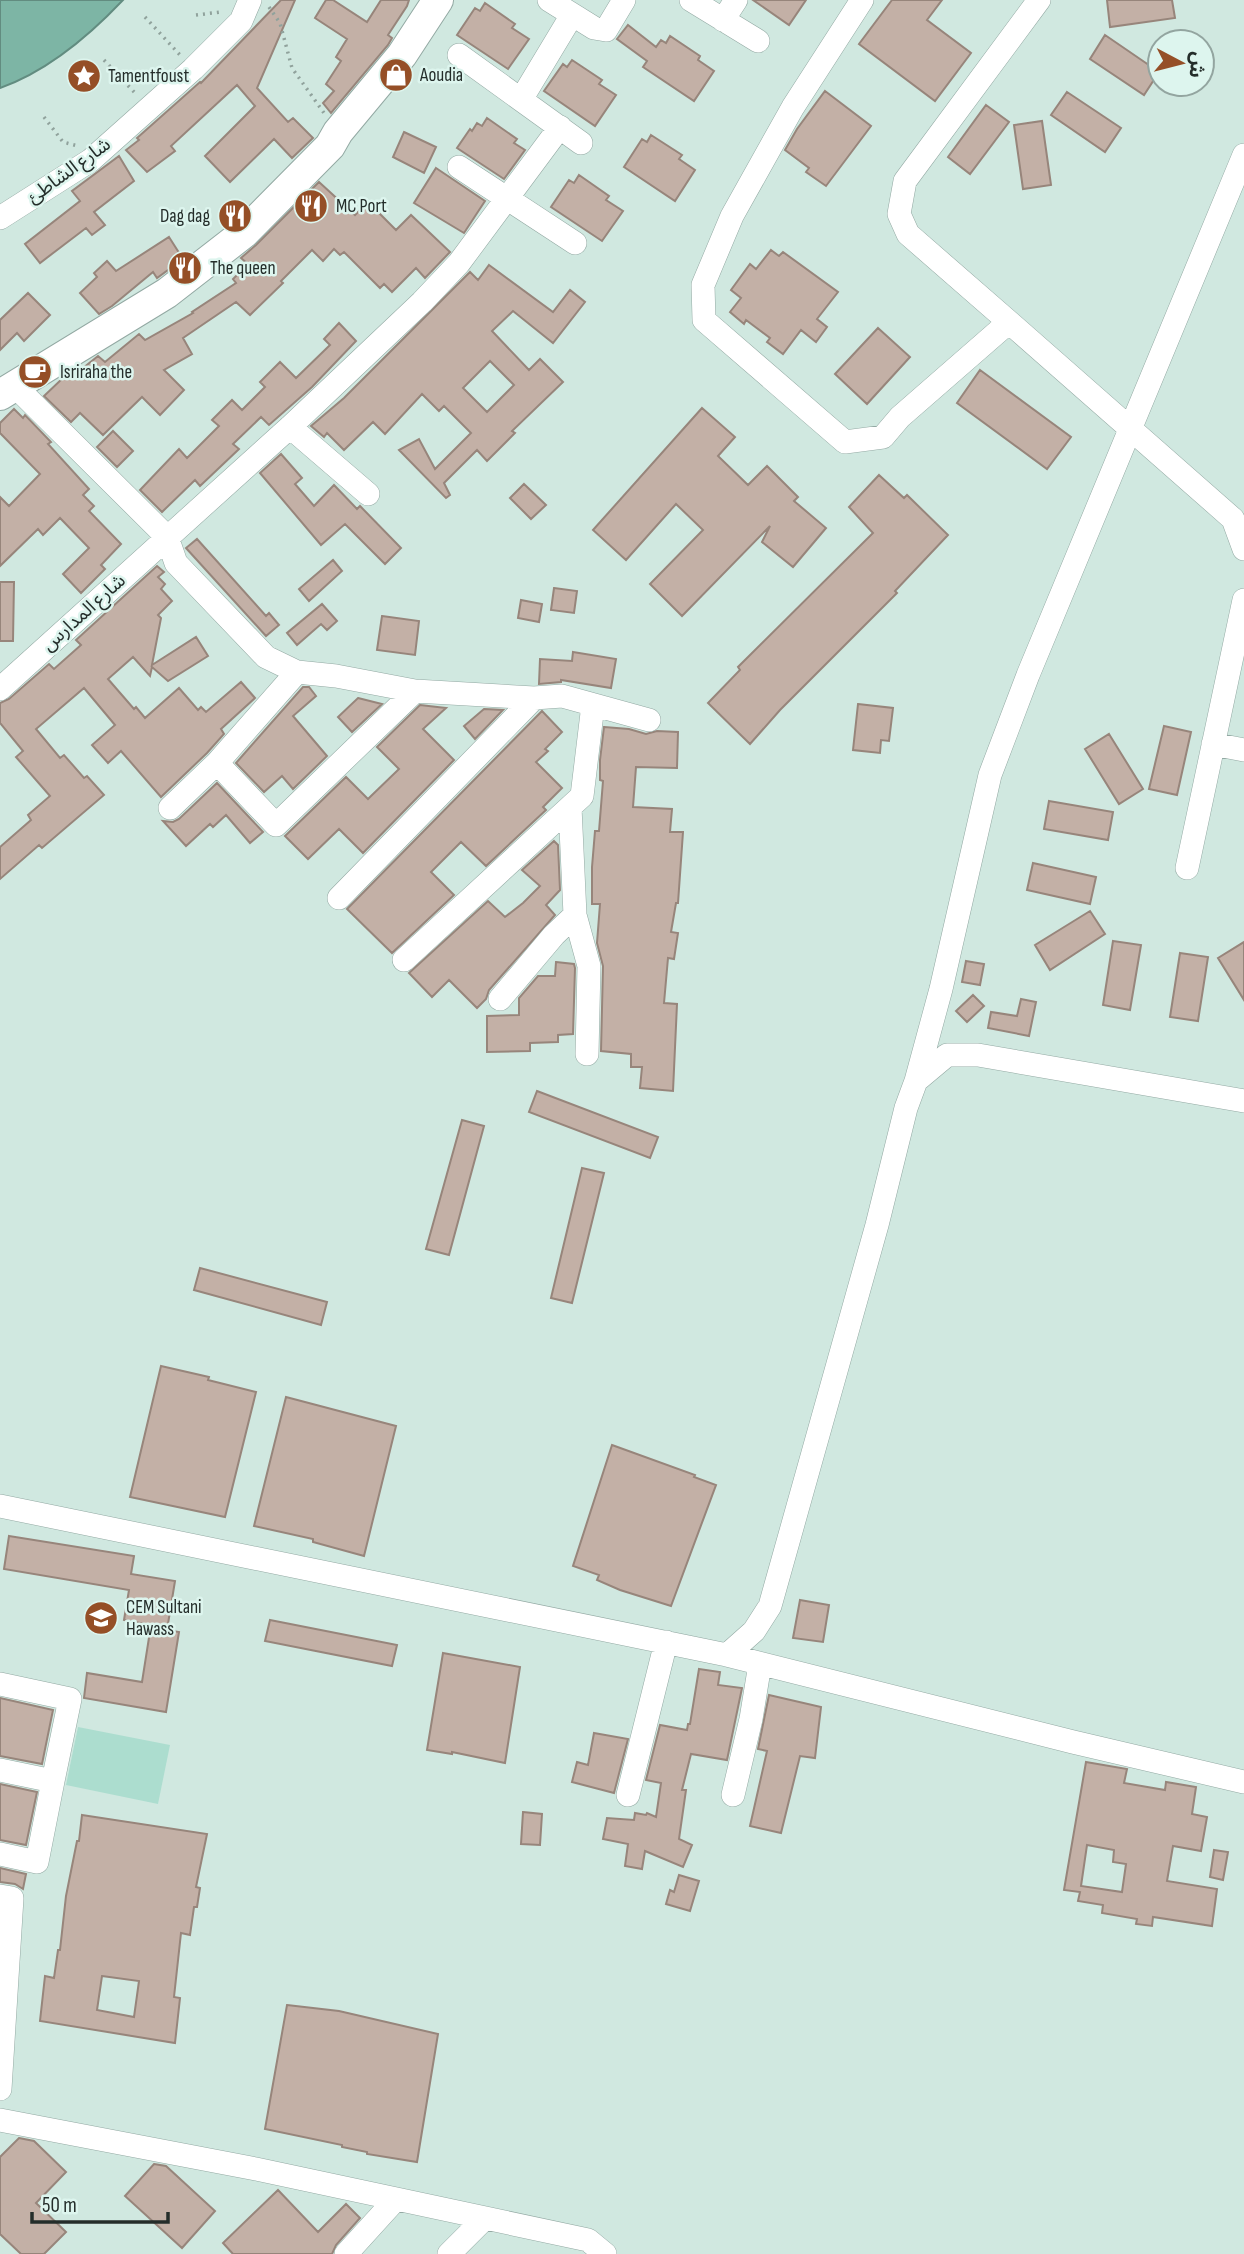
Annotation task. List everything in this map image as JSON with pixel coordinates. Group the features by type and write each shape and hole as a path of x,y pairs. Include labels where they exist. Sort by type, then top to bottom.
{"main road":[{"path":"8,391 167,293 244,233 330,146 338,132 401,55 438,0"}],"street":[{"name":"شارع الشاطئ","path":"0,218 91,160 193,69 241,21 250,0"},
{"path":"549,0 594,28 606,30 624,0"},
{"path":"691,0 758,41"},
{"path":"723,20 736,0"},
{"path":"862,0 793,107 732,216 703,285 704,320 845,442 883,437 900,418 1009,322"},
{"path":"1039,0 905,181 899,214 908,234 1233,519 1244,549"},
{"path":"522,98 572,15"},
{"path":"459,55 581,143"},
{"name":"شارع المدارس","path":"0,689 290,427 422,302 459,263 561,127"},
{"path":"727,1655 754,1631 771,1606 877,1225 906,1108 941,989 990,775 1028,675 1244,155"},
{"path":"460,167 575,243"},
{"path":"8,391 167,537 176,563 266,657 297,672 336,676 415,691 534,698 562,696 649,720"},
{"path":"290,427 368,494"},
{"path":"1187,868 1244,600"},
{"path":"170,808 217,763 297,672"},
{"path":"217,763 276,825 415,691"},
{"path":"339,898 534,698"},
{"path":"404,960 582,796 593,705"},
{"path":"1213,744 1244,750"},
{"path":"570,807 575,915 589,966 587,1054"},
{"path":"500,999 575,915"},
{"path":"916,1081 947,1055 978,1055 1244,1101"},
{"path":"0,1506 727,1655 1244,1782"},
{"path":"628,1795 666,1642"},
{"path":"733,1795 751,1719 760,1664"},
{"path":"0,1684 70,1699 37,1862 0,1854"},
{"path":"0,1770 53,1780"},
{"path":"0,1896 12,1898 3,1995 0,2089"},
{"path":"0,2120 256,2169 587,2240 605,2254"},
{"path":"345,2254 396,2199"},
{"path":"449,2254 485,2218"}],"path":[{"path":"264,0 280,23 292,68 338,132"},
{"path":"145,17 193,69"},
{"path":"104,60 149,108"},
{"path":"44,117 63,142 100,152"}],"shaded area":[{"path":"0,0 123,0 66,52 35,72 0,88"},
{"path":"78,1727 170,1745 158,1804 66,1785"}],"building":[{"path":"281,0 295,0 257,88 288,122 293,118 313,138 292,158 274,139 230,182 205,156 255,106 237,85 171,146 175,151 147,172 126,150 201,83"},
{"path":"326,0 333,0 367,22 381,0 409,0 388,35 392,38 388,45 331,113 323,103 334,91 326,84 341,61 336,57 347,39 315,18"},
{"path":"753,0 806,0 789,25"},
{"path":"892,0 942,0 927,20 971,53 935,101 859,44"},
{"path":"1107,0 1172,0 1175,18 1110,27"},
{"path":"485,3 515,24 512,28 529,39 508,69 457,35 475,8 480,11"},
{"path":"628,25 656,47 661,40 666,43 670,36 700,56 698,60 714,71 694,101 643,67 647,61 617,39"},
{"path":"1105,35 1146,63 1146,92 1144,95 1090,59"},
{"path":"572,60 602,80 599,84 616,95 595,126 544,91 563,64 567,67"},
{"path":"825,91 871,126 826,186 806,172 809,168 785,150"},
{"path":"1067,92 1121,128 1105,152 1051,115"},
{"path":"986,105 1009,122 970,174 948,157"},
{"path":"487,118 517,139 514,143 525,150 504,179 457,148 470,129 472,131 477,123 482,126"},
{"path":"1042,121 1051,185 1023,189 1014,125"},
{"path":"404,132 436,147 424,173 393,157"},
{"path":"651,135 682,155 679,159 695,170 675,201 624,167 642,139 647,142"},
{"path":"119,156 134,181 94,212 105,225 92,235 86,228 40,263 25,244 80,201 72,191"},
{"path":"436,168 485,201 464,233 414,203"},
{"path":"579,175 609,196 606,200 623,211 602,241 551,207 569,180 574,183"},
{"path":"319,182 355,215 368,202 396,230 411,215 450,252 425,278 416,268 392,292 384,284 380,288 344,252 340,255 334,249 323,261 312,250 250,315 236,302 183,338 192,354 164,370 184,390 160,415 142,397 103,435 80,413 71,422 44,396 65,376 75,370 78,372 98,356 105,362 139,334 145,340 193,313 236,283 233,279 248,264 241,258"},
{"path":"169,237 183,259 157,278 153,272 99,314 80,293 97,277 94,273 107,261 116,271"},
{"path":"771,250 779,256 783,252 838,292 817,319 827,327 816,342 801,330 783,354 767,342 770,338 746,320 744,324 730,312 741,298 731,290 750,264 756,269"},
{"path":"489,265 553,312 570,290 585,302 553,343 513,311 492,331 529,370 540,359 563,382 512,431 515,433 487,461 477,450 444,483 450,495 446,498 399,450 419,439 435,469 471,433 444,406 439,411 422,394 385,434 373,422 344,450 327,433 324,437 311,426 344,398 470,272 478,280","holes":["490,361 514,385 487,412 463,388"]},
{"path":"28,293 50,315 24,341 17,333 0,350 0,320"},
{"path":"339,323 356,341 312,387 269,425 261,417 233,444 239,449 200,486 195,480 162,512 140,490 179,449 187,458 219,426 212,420 232,400 242,410 265,387 260,382 280,362 296,378 330,345 324,339"},
{"path":"878,328 910,357 867,404 835,374"},
{"path":"980,370 1071,437 1047,469 957,403"},
{"path":"702,408 735,437 718,456 748,485 767,466 798,497 794,501 826,528 793,567 762,542 770,526 682,616 650,584 703,530 676,504 626,560 593,530"},
{"path":"14,409 23,418 25,415 51,442 48,444 89,489 83,495 94,506 89,511 121,544 101,565 105,569 81,593 63,574 89,548 60,518 43,535 38,529 0,566 0,497 9,506 40,474 0,433 0,423"},
{"path":"113,431 133,451 117,467 97,447"},
{"path":"281,454 302,478 295,484 314,506 334,485 357,509 360,506 401,548 385,564 345,524 321,545 260,473"},
{"path":"879,475 904,498 907,495 948,535 895,591 897,593 780,710 750,744 708,703 740,670 738,667 873,533 849,507"},
{"path":"524,484 546,505 531,519 510,498"},
{"path":"197,539 266,616 269,613 279,625 266,636 186,548"},
{"path":"333,560 342,571 309,601 299,589"},
{"path":"157,566 164,572 158,577 165,584 161,589 172,601 158,615 161,618 152,665 196,637 208,656 168,681 152,667 150,676 133,657 108,679 145,718 179,688 198,710 201,707 206,712 241,682 255,698 221,729 224,734 161,797 121,751 108,763 92,745 115,725 84,688 36,729 60,758 64,755 84,778 87,776 104,795 42,848 39,845 0,879 0,847 31,820 28,815 50,796 16,757 23,751 0,723 0,703 9,699 49,664 54,669 81,645 76,640"},
{"path":"0,582 14,582 13,641 0,641"},
{"path":"554,588 577,591 574,613 551,610"},
{"path":"521,600 542,604 539,622 518,618"},
{"path":"322,604 337,621 327,630 321,624 297,645 287,633"},
{"path":"382,616 419,621 415,655 377,650"},
{"path":"573,652 616,659 611,688 561,680 539,684 540,659 572,661"},
{"path":"303,687 309,687 316,696 293,716 327,756 293,789 282,776 264,792 236,763"},
{"path":"358,698 382,704 352,732 338,717"},
{"path":"858,704 893,708 889,741 881,740 880,753 853,750"},
{"path":"420,705 446,708 423,729 454,760 363,853 339,829 308,859 285,836 346,777 368,799 399,769 377,747"},
{"path":"484,709 503,710 475,739 464,726"},
{"path":"542,711 562,732 536,762 562,788 543,807 546,810 486,866 461,842 431,872 454,895 392,953 347,909"},
{"path":"1164,726 1191,732 1177,795 1149,789"},
{"path":"604,727 629,729 646,734 657,731 678,732 677,768 636,767 633,807 672,809 670,832 683,832 678,903 671,932 678,933 674,959 668,958 664,1003 677,1004 673,1091 640,1088 642,1067 631,1067 631,1054 601,1051 603,966 597,943 600,904 592,904 592,867 595,831 599,831 603,781 600,780 600,760"},
{"path":"1109,734 1143,789 1119,804 1085,749"},
{"path":"217,783 263,832 250,843 226,815 213,827 210,824 186,846 163,821 173,822 179,819"},
{"path":"1049,801 1113,812 1108,840 1044,829"},
{"path":"554,841 558,845 560,890 546,905 555,915 489,990 486,999 477,1008 449,980 432,997 409,973 488,901 505,917 523,903 540,886 522,870"},
{"path":"1033,863 1096,877 1090,904 1027,890"},
{"path":"1090,911 1105,934 1050,970 1035,945"},
{"path":"1113,941 1141,945 1130,1010 1103,1005"},
{"path":"1244,942 1244,1000 1218,958"},
{"path":"1180,953 1208,957 1198,1021 1170,1017"},
{"path":"966,961 984,964 980,985 962,982"},
{"path":"556,962 574,964 575,968 573,1034 558,1035 558,1042 530,1043 530,1051 487,1052 487,1016 519,1015 519,998 538,976 555,976"},
{"path":"973,995 984,1006 967,1022 956,1011"},
{"path":"1021,999 1036,1002 1029,1036 988,1028 991,1012 1017,1016"},
{"path":"537,1091 658,1137 650,1158 529,1112"},
{"path":"462,1120 484,1126 449,1255 426,1249"},
{"path":"582,1168 604,1173 572,1303 551,1298"},
{"path":"200,1268 327,1302 321,1325 194,1290"},
{"path":"161,1366 256,1392 225,1517 130,1497"},
{"path":"286,1397 396,1426 364,1556 313,1542 313,1539 254,1526"},
{"path":"612,1445 716,1485 671,1606 620,1590 597,1580 599,1575 573,1566"},
{"path":"9,1536 134,1556 131,1574 175,1581 167,1630 179,1632 166,1712 84,1698 87,1673 142,1682 151,1625 124,1620 129,1590 4,1569"},
{"path":"800,1600 829,1605 823,1642 793,1638"},
{"path":"270,1620 397,1645 392,1666 265,1641"},
{"path":"443,1653 520,1667 505,1763 452,1752 427,1750"},
{"path":"699,1669 720,1672 718,1685 742,1688 727,1760 691,1754 682,1790 686,1790 679,1839 692,1845 683,1867 645,1851 642,1869 625,1866 628,1844 603,1839 607,1818 634,1820 635,1813 647,1813 656,1817 661,1783 646,1780 660,1725 687,1730"},
{"path":"769,1695 821,1707 815,1758 800,1756 781,1833 750,1826 767,1751 758,1749"},
{"path":"0,1698 53,1710 42,1764 0,1756"},
{"path":"594,1733 628,1739 614,1793 572,1782 577,1762 588,1765"},
{"path":"1086,1762 1127,1769 1124,1783 1165,1790 1166,1782 1196,1787 1192,1814 1207,1817 1201,1851 1173,1846 1167,1881 1217,1889 1212,1926 1153,1917 1152,1926 1136,1924 1137,1919 1102,1913 1103,1905 1078,1901 1080,1892 1064,1890","holes":["1087,1845 1114,1850 1113,1862 1126,1864 1122,1892 1081,1886"]},
{"path":"0,1784 37,1792 26,1845 0,1840"},
{"path":"523,1812 542,1814 540,1845 521,1844"},
{"path":"82,1815 207,1834 196,1887 200,1888 197,1907 194,1907 190,1935 181,1933 174,1997 180,1998 175,2043 40,2021 45,1976 54,1978 66,1896","holes":["102,1976 139,1981 134,2017 97,2010"]},
{"path":"1214,1850 1228,1852 1223,1880 1210,1877"},
{"path":"0,1868 26,1874 23,1889 15,1884 0,1882"},
{"path":"679,1875 699,1881 690,1911 666,1904 670,1890 674,1892"},
{"path":"287,2005 339,2011 438,2034 417,2162 367,2154 342,2145 265,2129"},
{"path":"19,2138 34,2141 66,2172 36,2203 66,2232 44,2254 21,2254 0,2234 0,2157"},
{"path":"154,2164 166,2166 215,2211 182,2248 125,2196"},
{"path":"278,2190 318,2232 346,2204 360,2218 336,2245 332,2254 233,2254 223,2243"}],"place":[{"name":"Aoudia","path":"396,75"},
{"name":"Tamentfoust","path":"84,76"},
{"name":"MC Port","path":"311,206"},
{"name":"Dag dag","path":"235,216"},
{"name":"The queen","path":"185,268"},
{"name":"Isriraha the","path":"35,372"},
{"name":"CEM Sultani Hawass","path":"101,1618"}]}
